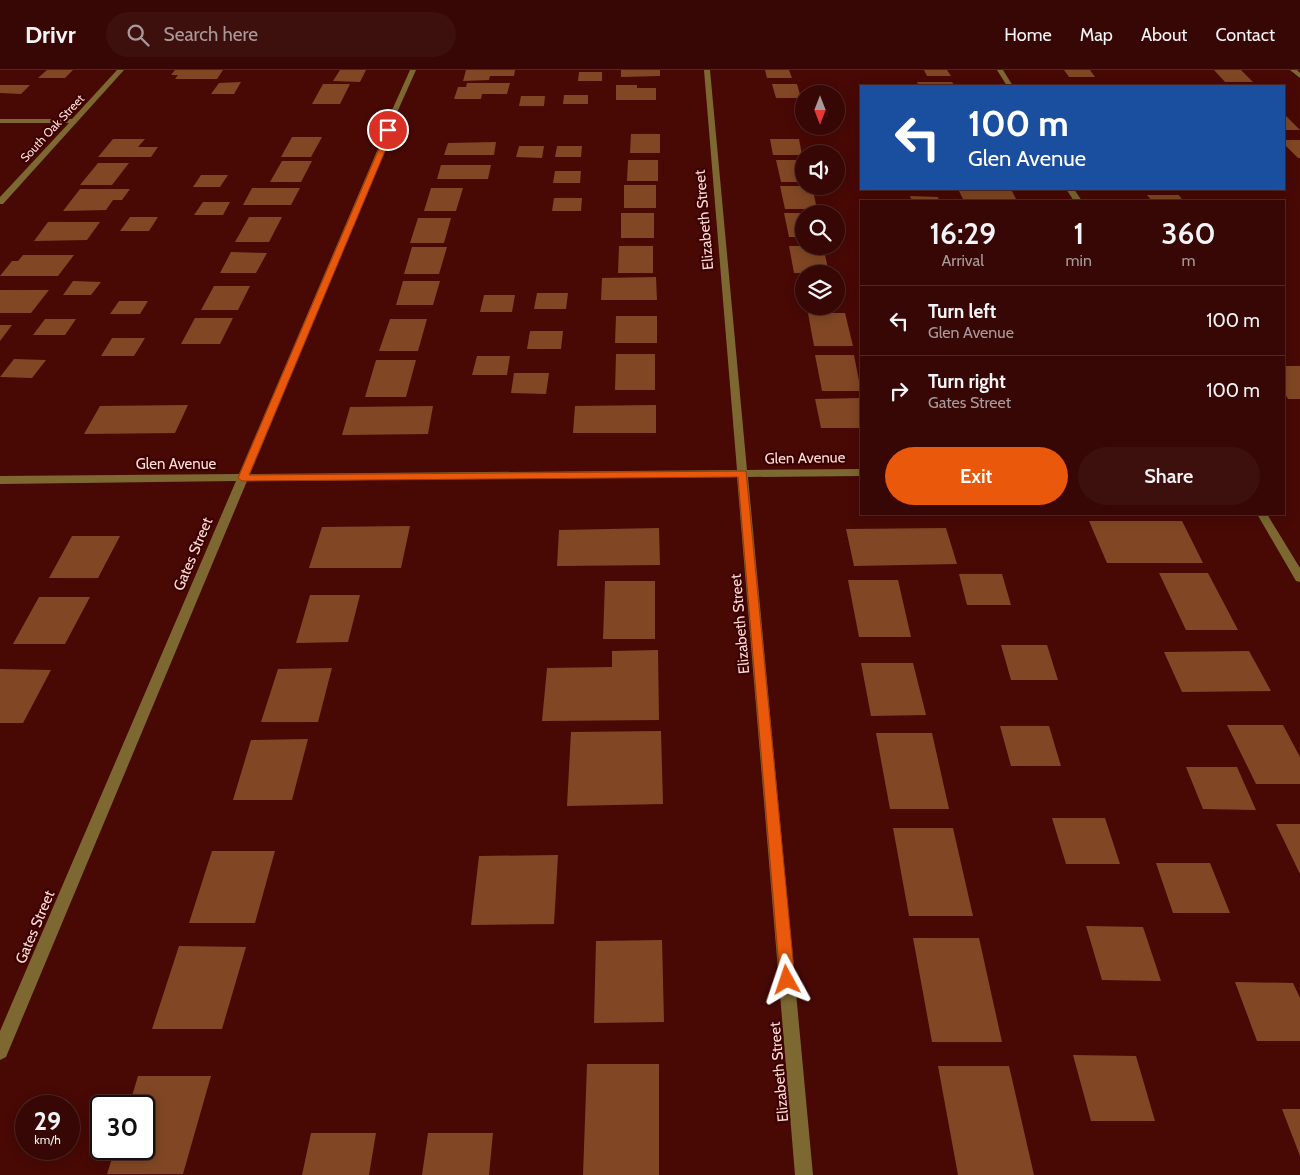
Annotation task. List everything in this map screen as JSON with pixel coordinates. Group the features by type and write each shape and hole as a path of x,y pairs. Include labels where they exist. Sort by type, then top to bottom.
{"street":[{"name":"South Oak Street","path":"0,202 121,70"},
{"name":"Gates Street","path":"0,1051 384,144 392,117 413,70"},
{"name":"Elizabeth Street","path":"707,70 804,1175"},
{"path":"1000,70 1009,85"},
{"path":"1293,70 1300,76"},
{"path":"0,121 74,121"},
{"name":"Glen Avenue","path":"0,480 860,472"},
{"path":"1263,515 1300,578"}],"building":[{"path":"47,70 73,70 65,78 38,78"},
{"path":"175,70 223,70 217,79 175,79 178,75 171,75"},
{"path":"340,70 366,70 360,82 333,81"},
{"path":"466,70 515,70 514,76 490,76 489,80 463,81"},
{"path":"621,70 660,70 660,76 621,77"},
{"path":"765,70 789,70 792,78 767,78"},
{"path":"924,70 947,70 951,76 927,76"},
{"path":"1064,70 1090,70 1095,77 1069,77"},
{"path":"1214,70 1241,70 1253,82 1225,82"},
{"path":"579,72 602,72 602,81 578,81"},
{"path":"241,82 234,94 211,94 219,83"},
{"path":"917,82 952,82 954,85 918,85"},
{"path":"467,83 510,83 507,94 482,94 481,99 454,99 458,87 466,87"},
{"path":"323,84 350,84 340,104 312,104"},
{"path":"772,84 797,84 795,85 795,98 776,98"},
{"path":"0,85 30,85 21,94 0,93"},
{"path":"616,85 637,85 637,88 656,88 656,100 616,100"},
{"path":"564,95 588,95 588,104 563,104"},
{"path":"521,96 545,96 544,106 519,106"},
{"path":"1285,115 1300,130 1285,130"},
{"path":"631,134 660,134 660,153 630,153"},
{"path":"292,137 322,137 311,157 281,157"},
{"path":"113,139 145,139 138,147 158,147 151,157 98,157"},
{"path":"770,139 799,139 800,145 795,145 795,155 773,155"},
{"path":"1285,140 1300,140 1300,158 1285,145"},
{"path":"496,142 494,155 444,155 448,143"},
{"path":"519,146 544,146 542,158 516,157"},
{"path":"557,146 582,146 581,157 555,157"},
{"path":"628,160 658,160 658,181 627,181"},
{"path":"776,160 795,160 795,182 781,182"},
{"path":"282,161 312,161 301,182 270,182"},
{"path":"98,163 129,163 112,185 80,185"},
{"path":"441,165 491,165 488,179 437,179"},
{"path":"555,171 581,171 580,183 553,183"},
{"path":"201,175 228,175 220,187 193,187"},
{"path":"624,185 656,185 656,208 624,208"},
{"path":"780,186 795,186 795,195 814,195 816,205 795,205 795,209 785,209"},
{"path":"252,188 300,188 291,205 243,205"},
{"path":"431,188 463,188 456,211 424,211"},
{"path":"80,189 130,189 122,200 113,200 106,210 63,211"},
{"path":"958,190 1012,190 1016,200 964,200"},
{"path":"1147,195 1179,195 1182,200 1151,200"},
{"path":"910,196 938,197 939,200 912,200"},
{"path":"554,198 582,198 581,211 552,211"},
{"path":"203,202 230,202 223,215 194,215"},
{"path":"621,213 654,213 654,238 621,238"},
{"path":"784,213 795,213 795,237 789,237"},
{"path":"130,217 158,217 149,231 120,231"},
{"path":"249,217 282,217 269,242 235,242"},
{"path":"418,218 451,218 444,243 410,243"},
{"path":"48,222 100,222 87,240 34,241"},
{"path":"619,246 653,246 653,273 618,273"},
{"path":"789,246 795,246 795,255 825,255 827,265 795,265 794,273"},
{"path":"412,247 447,247 439,274 404,274"},
{"path":"231,252 267,253 256,273 220,273"},
{"path":"23,255 74,255 58,276 0,276 12,261 18,261"},
{"path":"656,277 657,300 601,300 602,278"},
{"path":"73,281 101,282 91,295 63,295"},
{"path":"403,281 440,281 433,305 396,305"},
{"path":"214,286 250,286 238,310 201,310"},
{"path":"0,290 49,290 31,313 0,313"},
{"path":"537,293 568,293 566,309 534,309"},
{"path":"484,295 515,295 512,312 480,312"},
{"path":"119,301 148,301 140,314 110,314"},
{"path":"845,313 853,346 814,346 808,315 845,315"},
{"path":"616,316 657,316 657,343 615,343"},
{"path":"195,318 233,318 220,344 181,344"},
{"path":"45,319 76,319 65,335 33,335"},
{"path":"390,319 427,319 418,351 379,351"},
{"path":"0,325 12,325 0,341"},
{"path":"530,331 563,331 561,349 527,349"},
{"path":"112,338 145,338 134,356 101,356"},
{"path":"616,354 655,354 655,390 615,390"},
{"path":"815,355 854,355 860,391 822,391"},
{"path":"477,356 510,356 507,375 472,375"},
{"path":"14,359 46,360 32,378 0,377"},
{"path":"376,360 416,360 406,397 365,397"},
{"path":"1285,366 1300,366 1300,399 1288,399 1285,394"},
{"path":"514,373 549,373 546,394 511,393"},
{"path":"860,398 860,428 821,428 815,399"},
{"path":"188,405 175,433 84,434 100,406"},
{"path":"656,405 656,433 573,433 575,406"},
{"path":"433,406 428,434 342,435 350,407"},
{"path":"1089,521 1182,521 1203,563 1107,563"},
{"path":"410,526 401,568 309,568 322,527"},
{"path":"659,528 660,565 557,566 559,530"},
{"path":"946,528 957,564 854,566 846,529"},
{"path":"72,536 120,536 98,578 49,578"},
{"path":"1159,573 1208,573 1238,630 1186,630"},
{"path":"959,574 1002,574 1011,605 967,605"},
{"path":"848,580 898,580 911,637 859,637"},
{"path":"605,581 655,581 655,639 603,639"},
{"path":"310,595 360,595 348,642 296,643"},
{"path":"39,597 90,597 65,644 13,644"},
{"path":"1001,645 1047,645 1058,680 1011,680"},
{"path":"658,650 659,720 542,721 547,668 612,667 612,651"},
{"path":"1249,651 1271,691 1182,692 1164,652"},
{"path":"861,663 913,663 926,715 871,716"},
{"path":"332,668 318,722 261,722 278,669"},
{"path":"0,669 51,670 23,723 0,723"},
{"path":"1227,725 1283,725 1300,757 1300,784 1256,784"},
{"path":"1000,726 1049,726 1061,766 1011,766"},
{"path":"661,731 663,804 567,806 571,732"},
{"path":"876,733 932,733 949,809 890,809"},
{"path":"308,739 292,800 233,800 251,740"},
{"path":"1186,767 1237,767 1256,810 1203,809"},
{"path":"1052,818 1105,818 1120,864 1066,864"},
{"path":"1276,824 1300,824 1300,874"},
{"path":"893,828 953,828 973,916 909,916"},
{"path":"212,851 275,851 255,923 189,923"},
{"path":"558,855 554,924 471,925 479,856"},
{"path":"1156,863 1210,863 1230,913 1173,913"},
{"path":"1086,926 1143,927 1161,981 1102,980"},
{"path":"913,938 979,938 1002,1042 932,1042"},
{"path":"662,940 664,1022 594,1023 596,941"},
{"path":"179,946 246,947 222,1029 152,1029"},
{"path":"1235,982 1293,983 1300,998 1300,1041 1257,1041"},
{"path":"1073,1055 1136,1056 1155,1121 1091,1121"},
{"path":"587,1064 659,1064 659,1175 583,1175"},
{"path":"938,1066 1009,1066 1034,1175 958,1175"},
{"path":"138,1076 211,1076 183,1174 107,1174 111,1160 155,1160 155,1095 132,1095"},
{"path":"1282,1109 1300,1109 1300,1156"},
{"path":"311,1133 376,1133 369,1175 302,1175"},
{"path":"428,1133 493,1133 489,1175 422,1175"}],"route":[{"path":"388,130 384,144 242,478 743,473 787,980"}]}
